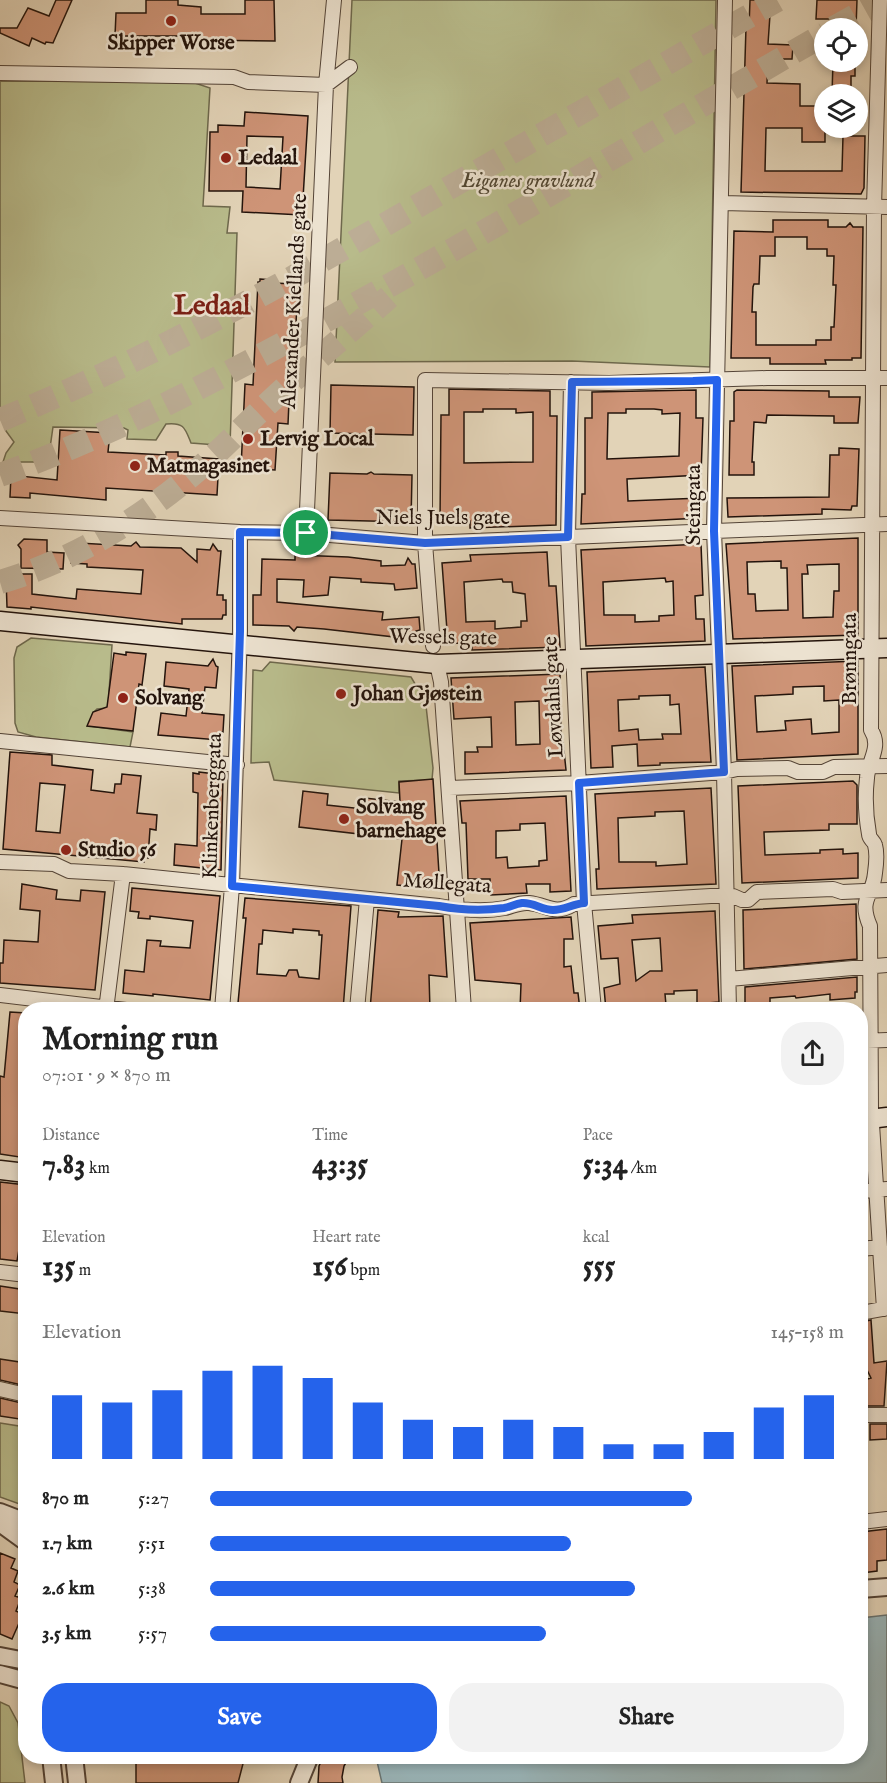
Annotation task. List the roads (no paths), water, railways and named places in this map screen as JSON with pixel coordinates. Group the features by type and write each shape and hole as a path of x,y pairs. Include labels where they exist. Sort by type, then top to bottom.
{"main road":[{"name":"Wessels gate","path":"0,621 437,664 879,648"},
{"path":"0,1170 18,1172"}],"street":[{"name":"Alexander Kiellands gate","path":"306,533 326,85 334,0"},
{"name":"Steingata","path":"726,0 714,531 724,772 729,1002"},
{"name":"Brønngata","path":"868,1004 870,926 865,914 865,904 875,875 875,845 869,837 867,778 875,754 875,735 872,730 879,648 872,525 880,378 880,0"},
{"path":"0,73 234,77 248,82 326,85 350,68"},
{"path":"722,203 880,207"},
{"path":"433,646 425,543 425,380 572,382 880,378"},
{"name":"Løvdahls gate","path":"572,382 568,537 584,903 593,1002"},
{"name":"Niels Juels gate","path":"0,518 240,532 306,533 425,543 887,524"},
{"name":"Klinkenberggata","path":"223,1002 232,886 237,765 240,532"},
{"path":"437,664 441,673 464,1002"},
{"path":"0,741 237,765"},
{"path":"449,788 579,783 724,772 737,769 788,768 798,772 823,772 834,767 887,766"},
{"name":"Møllegata","path":"0,862 54,864 69,872 123,874 457,909 505,908 519,903 529,903 557,910 584,903 727,896 748,900 757,892 833,889 842,892 887,890"},
{"path":"107,1002 123,874"},
{"path":"358,1002 368,899"},
{"path":"729,979 887,964"},
{"path":"0,995 53,1002"},
{"path":"868,1041 887,1040"},
{"name":"Brønngata","path":"868,1063 882,1189 880,1247 885,1308"},
{"path":"868,1249 880,1247"},
{"path":"0,1272 18,1274"},
{"path":"868,1312 885,1308"},
{"path":"0,1389 18,1393"},
{"path":"868,1415 887,1415"},
{"path":"0,1512 18,1519"},
{"path":"868,1521 887,1519"},
{"path":"0,1523 18,1536"},
{"path":"868,1588 887,1587"},
{"path":"0,1656 18,1659"},
{"path":"0,1674 18,1679"},
{"path":"52,1764 54,1783"},
{"path":"75,1764 77,1783"},
{"path":"299,1783 307,1764"}],"water":[{"path":"887,1615 887,1783 382,1783 378,1764 868,1764 868,1617"}],"tunnel":[{"path":"0,420 144,355 283,283 777,0"},
{"path":"852,18 884,0"},
{"path":"0,475 124,424 284,343 449,252 814,40"},
{"path":"0,582 58,561 112,532 163,498 210,459 291,382 389,297"}],"place":[{"name":"Skipper Worse","path":"171,21"},
{"name":"Ledaal","path":"226,158"},
{"name":"Lervig Local","path":"248,439"},
{"name":"Matmagasinet","path":"135,466"},
{"name":"Johan Gjøstein","path":"341,694"},
{"name":"Solvang","path":"123,698"},
{"name":"Solvang barnehage","path":"344,819"},
{"name":"Studio 56","path":"66,850"}],"district":[{"name":"Ledaal","path":"212,307"}],"park label":[{"name":"Eiganes gravlund","path":"528,181"}]}
